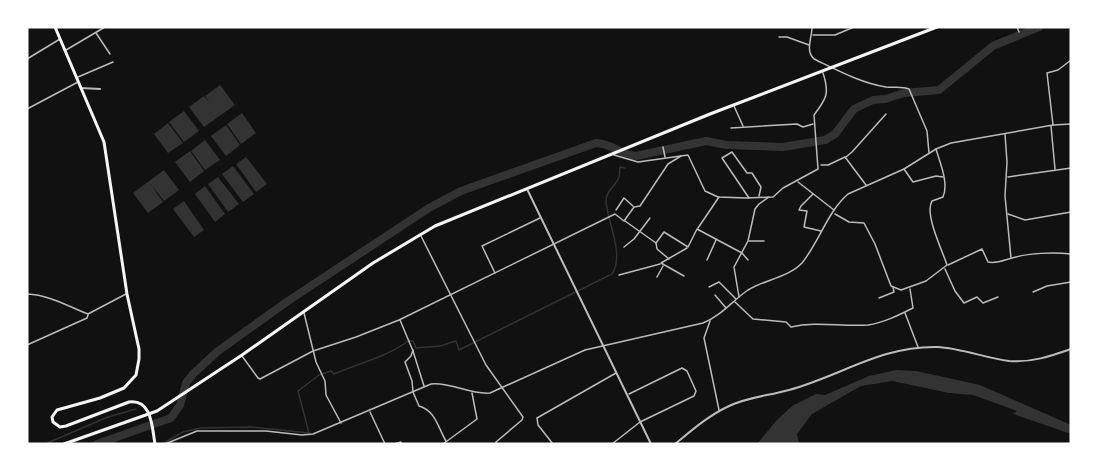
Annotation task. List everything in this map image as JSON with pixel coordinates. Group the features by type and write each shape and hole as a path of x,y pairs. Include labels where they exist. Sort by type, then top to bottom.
{"main road":[{"path":"55,27 99,127 106,151 127,294 139,349 139,366 136,375 124,388 113,394 61,408 52,417 57,426 66,426 136,401 144,405 149,415 155,444"},
{"path":"64,444 149,415 242,355 373,263 435,226 733,105 937,27"}],"street":[{"path":"65,50 105,27"},
{"path":"812,27 810,45 812,57 853,78 886,87 909,89 927,131 929,153"},
{"path":"812,35 835,35 854,27"},
{"path":"1017,27 1019,32"},
{"path":"95,33 110,54"},
{"path":"779,37 787,37 810,45"},
{"path":"27,59 60,39"},
{"path":"1056,170 1047,73 1058,70 1071,60"},
{"path":"77,77 113,62"},
{"path":"614,153 638,162 688,155 705,191 720,197 749,198 777,195 783,188 817,171 819,164 815,145 814,115 823,105 826,97 823,71"},
{"path":"27,109 79,82"},
{"path":"81,88 100,89"},
{"path":"733,105 744,127"},
{"path":"819,164 828,165 852,152 886,114"},
{"path":"731,128 797,124 803,127 814,124"},
{"path":"165,444 197,431 313,434 431,384 444,384 471,392 490,393 585,350 710,321 754,287 798,266 846,195 904,169 936,149 951,143 1052,125 1071,124"},
{"path":"1005,133 1007,178 1005,196 1011,258"},
{"path":"663,147 665,157"},
{"path":"936,149 944,177 945,194 944,197 932,201 929,206 937,241 947,265"},
{"path":"749,198 722,158 732,152 747,173 752,173 761,187 759,197"},
{"path":"624,221 634,207 640,206 668,164 681,156"},
{"path":"845,157 867,185"},
{"path":"1007,178 1071,168"},
{"path":"904,169 913,182 936,176 944,177"},
{"path":"798,182 845,221 864,223 875,244 888,282 901,290 926,281 947,265 982,249 988,262 993,263 1011,258 1071,254"},
{"path":"527,189 651,444"},
{"path":"813,194 799,210 807,211 804,227 822,231"},
{"path":"739,297 734,267 748,241 755,209 770,196"},
{"path":"619,275 662,264 688,248 697,229 720,197"},
{"path":"616,210 624,198 634,207"},
{"path":"1007,214 1025,220 1071,212"},
{"path":"242,355 259,379 313,351 399,320 615,213 656,243 657,249 669,259"},
{"path":"495,274 482,246 541,217"},
{"path":"624,247 651,218"},
{"path":"697,229 742,253 748,260"},
{"path":"656,243 664,232 688,248"},
{"path":"420,234 486,365 523,417 496,444"},
{"path":"707,260 716,239"},
{"path":"748,241 764,241"},
{"path":"662,264 684,276"},
{"path":"657,277 662,264"},
{"path":"944,268 955,291 964,303 977,297 983,303 998,297"},
{"path":"709,287 719,282 750,318 786,322 791,327 807,323 874,324 913,308 909,293 910,287"},
{"path":"1034,292 1047,286 1071,282"},
{"path":"879,298 894,292 892,286"},
{"path":"27,294 59,300 88,314"},
{"path":"27,345 87,318 88,314 127,294"},
{"path":"715,296 727,308"},
{"path":"303,312 313,351 325,381 326,395 341,423"},
{"path":"905,312 918,348"},
{"path":"399,320 413,350 425,387"},
{"path":"710,321 704,338 720,411"},
{"path":"675,444 720,411 746,399 803,386 873,357 894,351 939,347 1016,362 1039,359 1071,349"},
{"path":"413,350 405,362 412,381 413,392 419,405 427,408 436,419 445,443 477,419 471,392"},
{"path":"612,444 640,422 696,394 696,391 684,368 627,395"},
{"path":"553,444 538,425 537,418 616,373"},
{"path":"370,411 384,444"},
{"path":"394,444 401,442 402,444"}],"shaded area":[{"path":"220,85 235,105 204,127 189,107 204,96 210,103 205,96"},
{"path":"184,111 199,131 184,142 169,122"},
{"path":"242,113 256,133 241,144 227,124"},
{"path":"168,123 183,143 168,153 154,134"},
{"path":"226,125 240,145 226,156 211,136"},
{"path":"205,140 220,160 205,170 191,151"},
{"path":"190,151 204,171 190,182 175,162"},
{"path":"246,157 267,184 256,192 236,164"},
{"path":"233,166 254,194 243,202 222,174"},
{"path":"164,170 179,190 164,201 150,183 163,202 148,213 133,193"},
{"path":"218,177 239,204 228,212 208,184"},
{"path":"205,186 225,214 215,222 195,194"},
{"path":"184,201 204,230 194,237 173,209"},
{"path":"897,370 916,371 980,385 1071,425 1071,434 1013,414 1017,411 973,395 949,393 892,381 861,386 812,414 797,434 799,444 757,444 792,406 816,394 825,395 869,376"}],"waterway":[{"path":"97,444 171,418 180,405 186,383 218,351 288,301 429,208 461,191 596,143 636,156 706,141 727,145 783,147 825,140 835,134 854,109 873,100 904,93 939,90 993,46 1039,27"},
{"path":"162,444 183,432 201,428 252,427 309,433 298,391 319,375 331,371 334,374 372,360 408,341 413,341 416,348 440,346 456,341 459,350 612,274 617,257 606,197 618,180 620,167 625,168"},
{"path":"45,444 108,417 136,409"}]}
